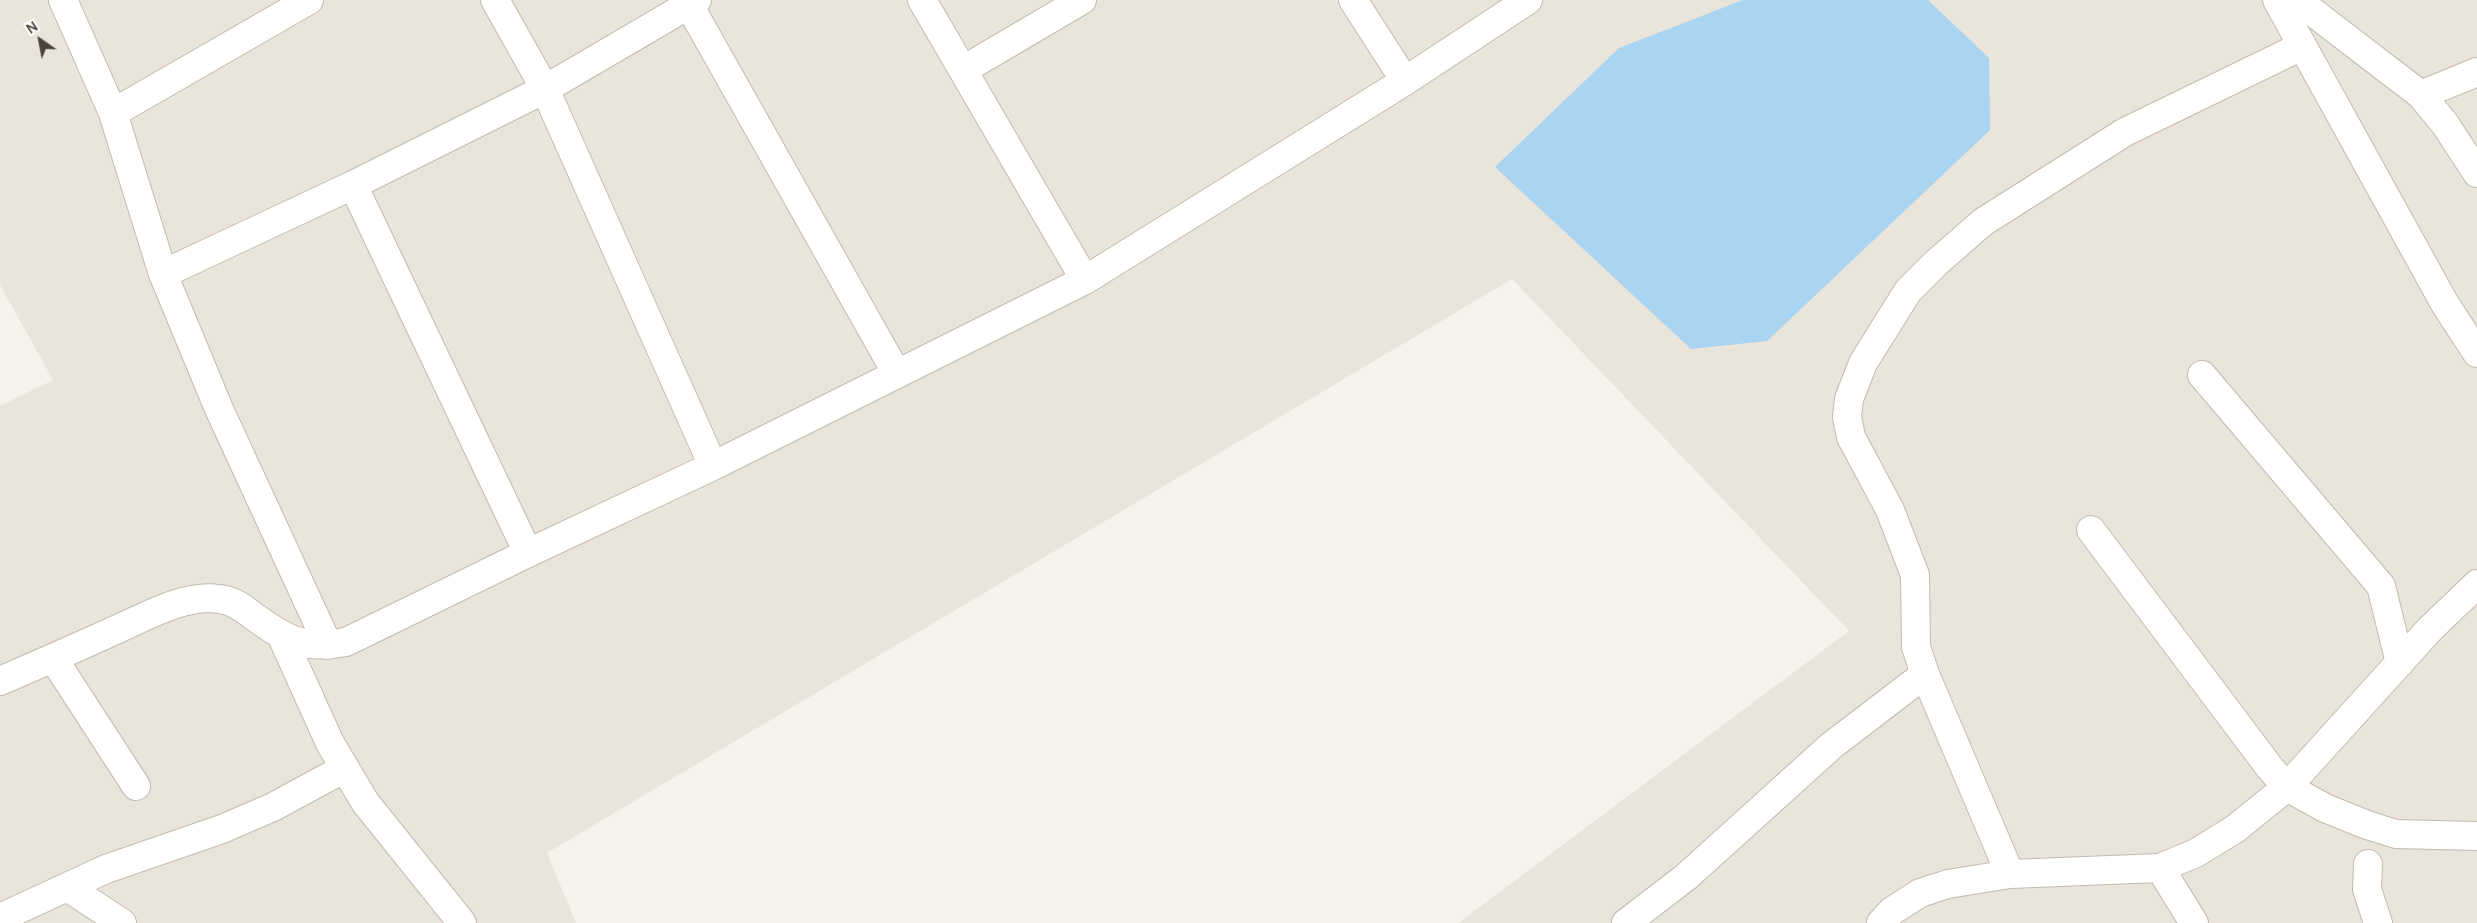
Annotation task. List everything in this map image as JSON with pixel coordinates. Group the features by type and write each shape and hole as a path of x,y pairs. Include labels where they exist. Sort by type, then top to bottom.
{"street":[{"path":"63,0 113,113 163,274 219,409 328,645"},
{"path":"113,113 308,0"},
{"path":"495,0 545,89 713,466"},
{"path":"922,0 1086,280"},
{"path":"963,70 1082,0"},
{"path":"1353,0 1404,81"},
{"path":"0,681 172,606 202,598 221,599 238,604 282,637 304,645 328,645 346,642 528,553 713,466 1086,280 1404,81 1528,0"},
{"path":"2276,0 2446,304 2477,353"},
{"path":"2297,0 2421,95 2445,124 2477,173"},
{"path":"163,274 353,185 545,89 693,2 897,374"},
{"path":"2010,874 1925,674 1916,646 1915,575 1890,510 1851,437 1847,418 1849,399 1863,363 1908,291 1936,262 1983,222 2124,132 2302,46"},
{"path":"2421,95 2477,72"},
{"path":"353,185 528,553"},
{"path":"2202,375 2381,586 2400,663"},
{"path":"2091,530 2270,768 2287,787 2325,808 2367,825 2396,834 2477,836"},
{"path":"1881,923 1892,911 1920,893 1948,884 2010,874 2160,868 2196,853 2235,829 2287,787 2430,629 2477,584"},
{"path":"282,637 330,743 366,802 462,923"},
{"path":"53,658 136,786"},
{"path":"1626,923 1686,877 1830,746 1925,674"},
{"path":"0,918 106,869 222,829 273,807 345,768"},
{"path":"2368,864 2367,889 2378,923"},
{"path":"2160,868 2194,923"},
{"path":"67,887 122,923"}],"shaded area":[{"path":"0,0 2477,0 2477,923 1458,923 1849,631 1512,279 547,853 576,923 0,923 0,406 53,380 0,285"}],"water":[{"path":"1743,0 1928,0 1989,58 1990,130 1767,341 1691,349 1495,167 1619,48"}]}
